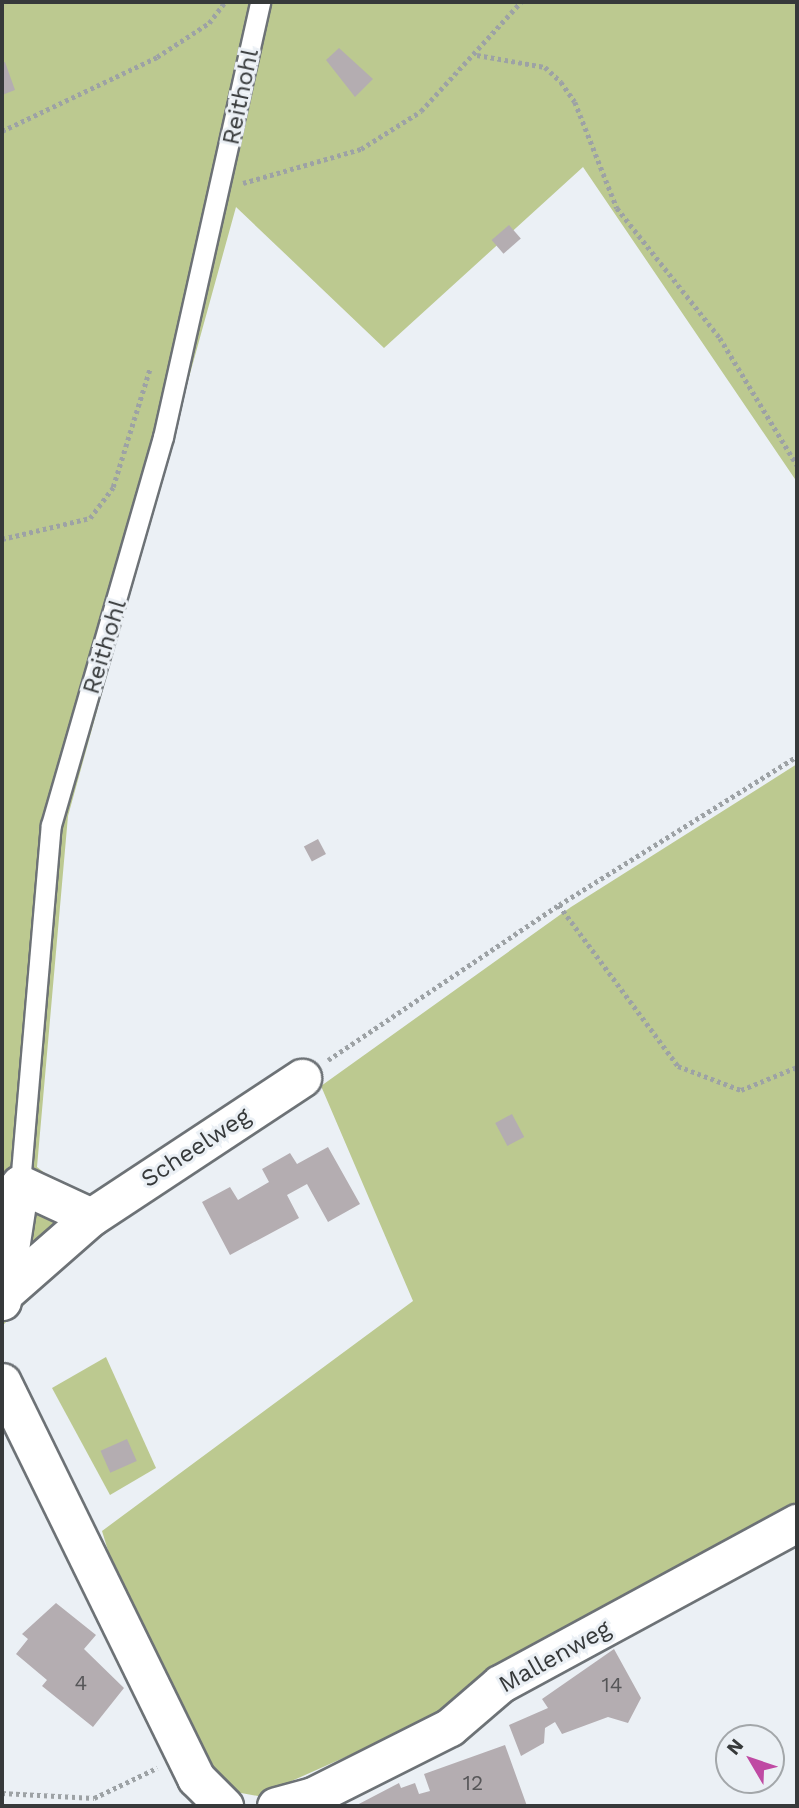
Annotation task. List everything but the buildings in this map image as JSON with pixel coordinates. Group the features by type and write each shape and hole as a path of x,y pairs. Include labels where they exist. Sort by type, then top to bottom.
{"street":[{"name":"Scheelweg","path":"2,1297 91,1217 302,1078"},
{"path":"11,1191 91,1217"},
{"name":"Reithohl","path":"2,1297 11,1191"},
{"path":"2,1382 195,1778 225,1806"},
{"name":"Mallenweg","path":"276,1806 313,1796 450,1727 500,1684 797,1523"}],"lane":[{"name":"Reithohl","path":"11,1191 51,825 157,462 222,187 260,2"}],"path":[{"path":"2,131 157,57 209,23 225,2"},
{"path":"222,187 317,166 361,149 421,111 477,55 521,2"},
{"path":"477,55 545,67 561,82 617,208 720,338 797,466"},
{"path":"2,539 90,518 113,487 153,359"},
{"path":"302,1078 559,905 797,755"},
{"path":"559,905 678,1066 741,1090 797,1067"},
{"path":"2,1793 94,1798 127,1787 180,1746"}],"green space":[{"path":"2,2 797,2 797,482 583,167 384,348 236,207 68,816 37,1167 109,1223 2,1326"},
{"path":"797,764 797,1502 442,1714 258,1796 214,1788 120,1590 102,1531 413,1301 321,1086 571,907"},
{"path":"106,1357 156,1468 110,1495 52,1388"}]}
